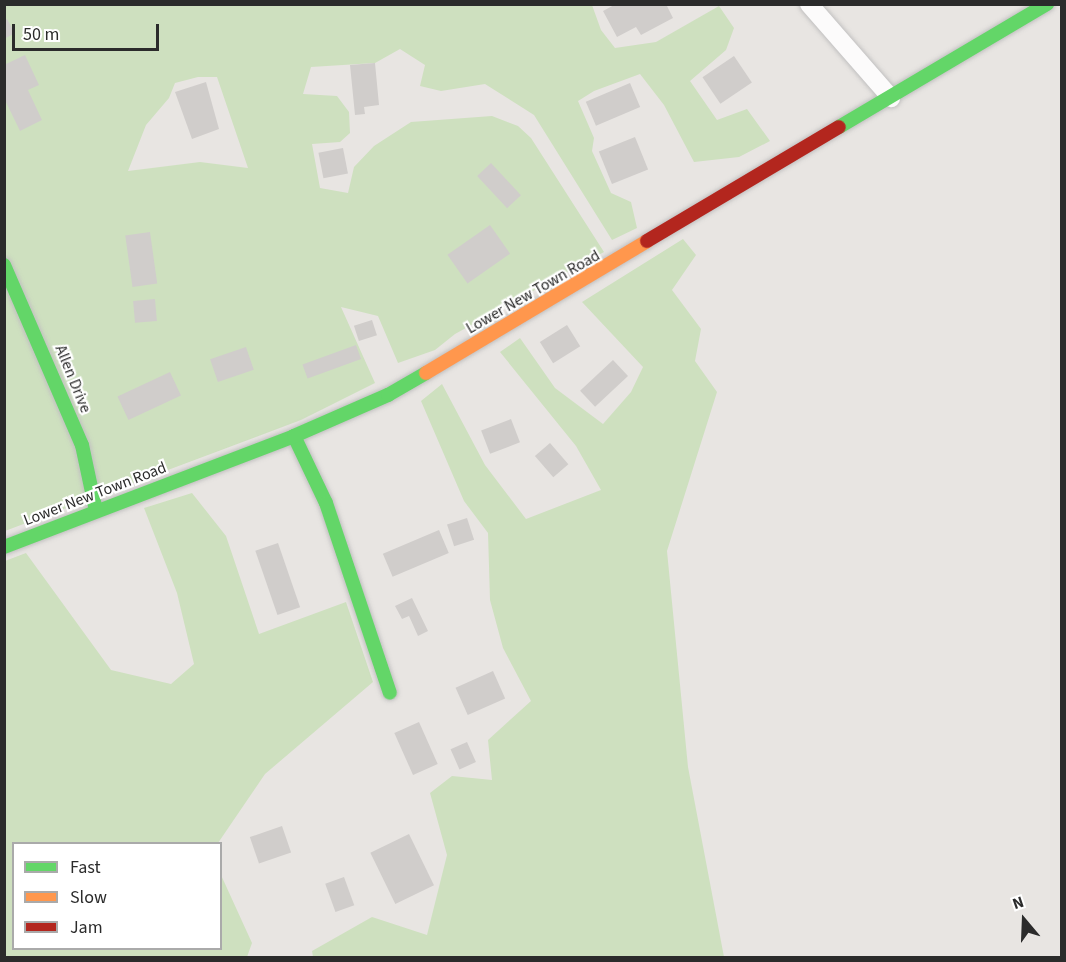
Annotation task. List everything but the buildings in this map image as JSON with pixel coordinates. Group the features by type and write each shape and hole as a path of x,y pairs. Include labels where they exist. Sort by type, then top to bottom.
{"street":[{"path":"809,4 891,98"},
{"name":"Lower New Town Road","path":"4,547 294,436 388,395 1047,4"},
{"name":"Allen Drive","path":"4,265 82,445 96,510"},
{"path":"294,436 326,503 390,693"}],"green space":[{"path":"5,5 592,5 601,30 615,48 656,42 719,6 734,28 726,50 690,81 717,120 747,109 770,141 739,157 694,162 664,105 640,74 594,91 578,101 594,138 592,151 611,193 631,202 637,228 612,240 534,115 485,84 441,91 420,86 425,65 400,49 375,63 311,67 303,94 337,96 349,112 350,133 340,142 312,144 320,188 348,193 354,167 374,146 411,122 492,116 518,126 531,138 604,252 455,334 435,350 398,363 378,316 341,307 375,383 301,420 5,531","holes":["198,77 217,77 248,168 200,162 128,171 146,125 169,98 175,83"]},
{"path":"683,239 696,255 672,290 701,329 695,361 717,392 667,551 688,767 724,957 313,957 312,951 372,917 427,935 447,855 430,793 452,776 492,780 488,740 531,701 503,648 490,600 488,533 464,501 421,401 442,384 485,465 526,519 601,490 576,446 500,352 520,338 555,388 603,424 631,392 643,367 582,302"},
{"path":"192,493 226,536 259,634 346,602 373,682 265,774 219,842 12,842 12,950 222,950 222,877 252,943 247,957 5,958 5,561 26,553 111,670 171,684 194,664 177,593 144,508"}],"traffic: fast":[{"path":"839,127 1047,4"},
{"path":"4,265 82,445 96,511"},
{"path":"4,547 294,436 388,395 426,373"},
{"path":"294,436 326,503 390,693"}],"traffic: slow":[{"path":"426,373 647,241"}],"traffic: jam":[{"path":"647,241 839,127"}]}
